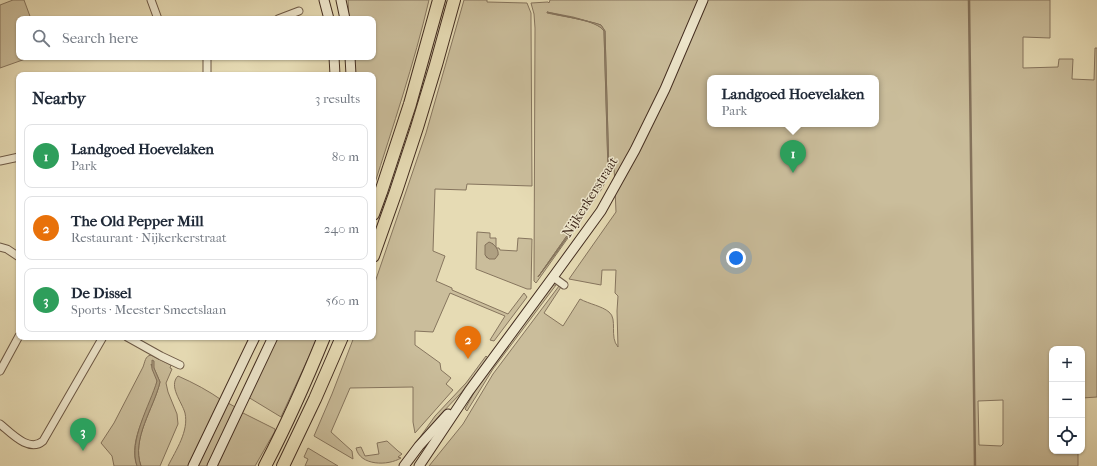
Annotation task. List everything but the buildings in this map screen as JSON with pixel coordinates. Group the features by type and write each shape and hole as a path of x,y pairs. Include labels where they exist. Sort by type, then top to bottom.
{"highway":[{"path":"376,206 410,104 439,0"},
{"path":"376,248 422,115 454,0"},
{"path":"265,466 302,391 323,340"},
{"path":"283,466 315,400 341,340"},
{"path":"291,466 299,449 315,400"}],"main road":[{"path":"324,0 328,16"},
{"path":"341,0 344,16"},
{"name":"Nijkerkerstraat","path":"419,466 469,391 601,211 635,150 665,89 703,0"},
{"path":"334,60 335,72"},
{"path":"350,60 351,72"},
{"path":"193,466 232,388 254,340"},
{"path":"212,466 272,340"},
{"name":"Nijkerkerstraat","path":"404,466 419,446 469,391"}],"street":[{"path":"151,0 157,16"},
{"path":"286,16 299,11"},
{"path":"207,60 207,72"},
{"path":"0,161 16,158"},
{"path":"0,247 7,249 16,255"},
{"path":"553,278 564,285"},
{"path":"0,371 17,340"},
{"path":"0,424 27,444 34,446 43,442 102,340"},
{"path":"132,340 180,365"}],"shaded area":[{"path":"13,0 24,0 30,16 16,16 16,60 23,60 0,68 0,5"},
{"path":"348,0 429,0 410,71 376,180 376,72 353,72 352,60 376,60 376,16 349,16"},
{"path":"464,0 527,3 531,13 532,186 467,184 466,190 435,189 433,251 445,256 436,281 452,288 452,290 508,314 524,293 527,297 494,341 490,340 505,316 450,293 433,332 415,331 415,345 440,363 441,370 451,378 446,384 453,390 415,433 413,422 413,387 350,388 331,432 352,451 353,459 314,436 353,340 376,340 376,279 426,133"},
{"path":"550,0 1050,0 1050,38 1023,37 1023,68 1058,67 1059,59 1073,59 1072,79 1094,80 1095,48 1097,48 1097,397 1085,398 1085,346 1049,346 1049,454 1078,454 1078,466 429,466 463,424 493,374 559,286 561,287 544,313 563,326 580,299 603,308 612,315 614,338 618,347 618,296 615,293 616,270 602,270 601,285 569,279 616,212 614,166 611,169 601,190 580,221 536,283 534,281 534,14 531,3 549,3","holes":["547,12 573,17 594,23 553,14","594,23 601,25 605,31 609,173 594,199 538,277 585,210 607,172 604,31","1003,400 1003,444 1001,446 979,445 978,401"]},
{"path":"547,12 569,17 547,13"},
{"path":"582,20 601,25 605,31 609,173 576,225 538,277 585,210 608,171 604,31 594,24"},
{"path":"477,232 490,233 490,238 496,238 496,248 499,248 500,250 517,251 518,238 532,239 531,289 527,289 476,269","holes":["492,243 496,248 498,255 492,258 486,257"]},
{"path":"489,242 495,246 498,251 498,255 495,259 489,259 485,255 485,245"},
{"path":"553,285 556,285 493,369 467,411 465,409 476,389"},
{"path":"273,340 317,340 281,417 248,397"},
{"path":"151,355 171,365 170,368 172,369 166,383 177,414 178,424 160,466 141,466 139,445 141,434 160,382 151,364 157,378 157,382 137,434 135,456 137,466 114,466 112,456 101,443 114,423 143,367 146,358"},
{"path":"486,356 488,358 461,393 439,416 420,441 418,440 435,416 466,383"},
{"path":"152,360 154,361 154,368 160,382 141,434 139,456 141,466 137,466 135,446 141,423 157,381 152,369"},
{"path":"178,376 201,387 223,401 191,466 168,466 181,440 186,420 185,413 174,384"},
{"path":"228,403 237,408 209,466 196,466"},
{"path":"241,412 275,429 275,431 255,466 214,466"},
{"path":"387,441 402,454 398,457 401,458 395,461 375,463 363,458 356,448 361,447 365,456 379,454 377,443"},
{"path":"308,448 338,466 305,466 308,459 304,457"}],"waterway":[{"path":"969,0 975,466"}],"place":[{"name":"Landgoed Hoevelaken","path":"793,173"},
{"name":"The Old Pepper Mill","path":"468,359"},
{"name":"De Dissel","path":"83,451"}]}
